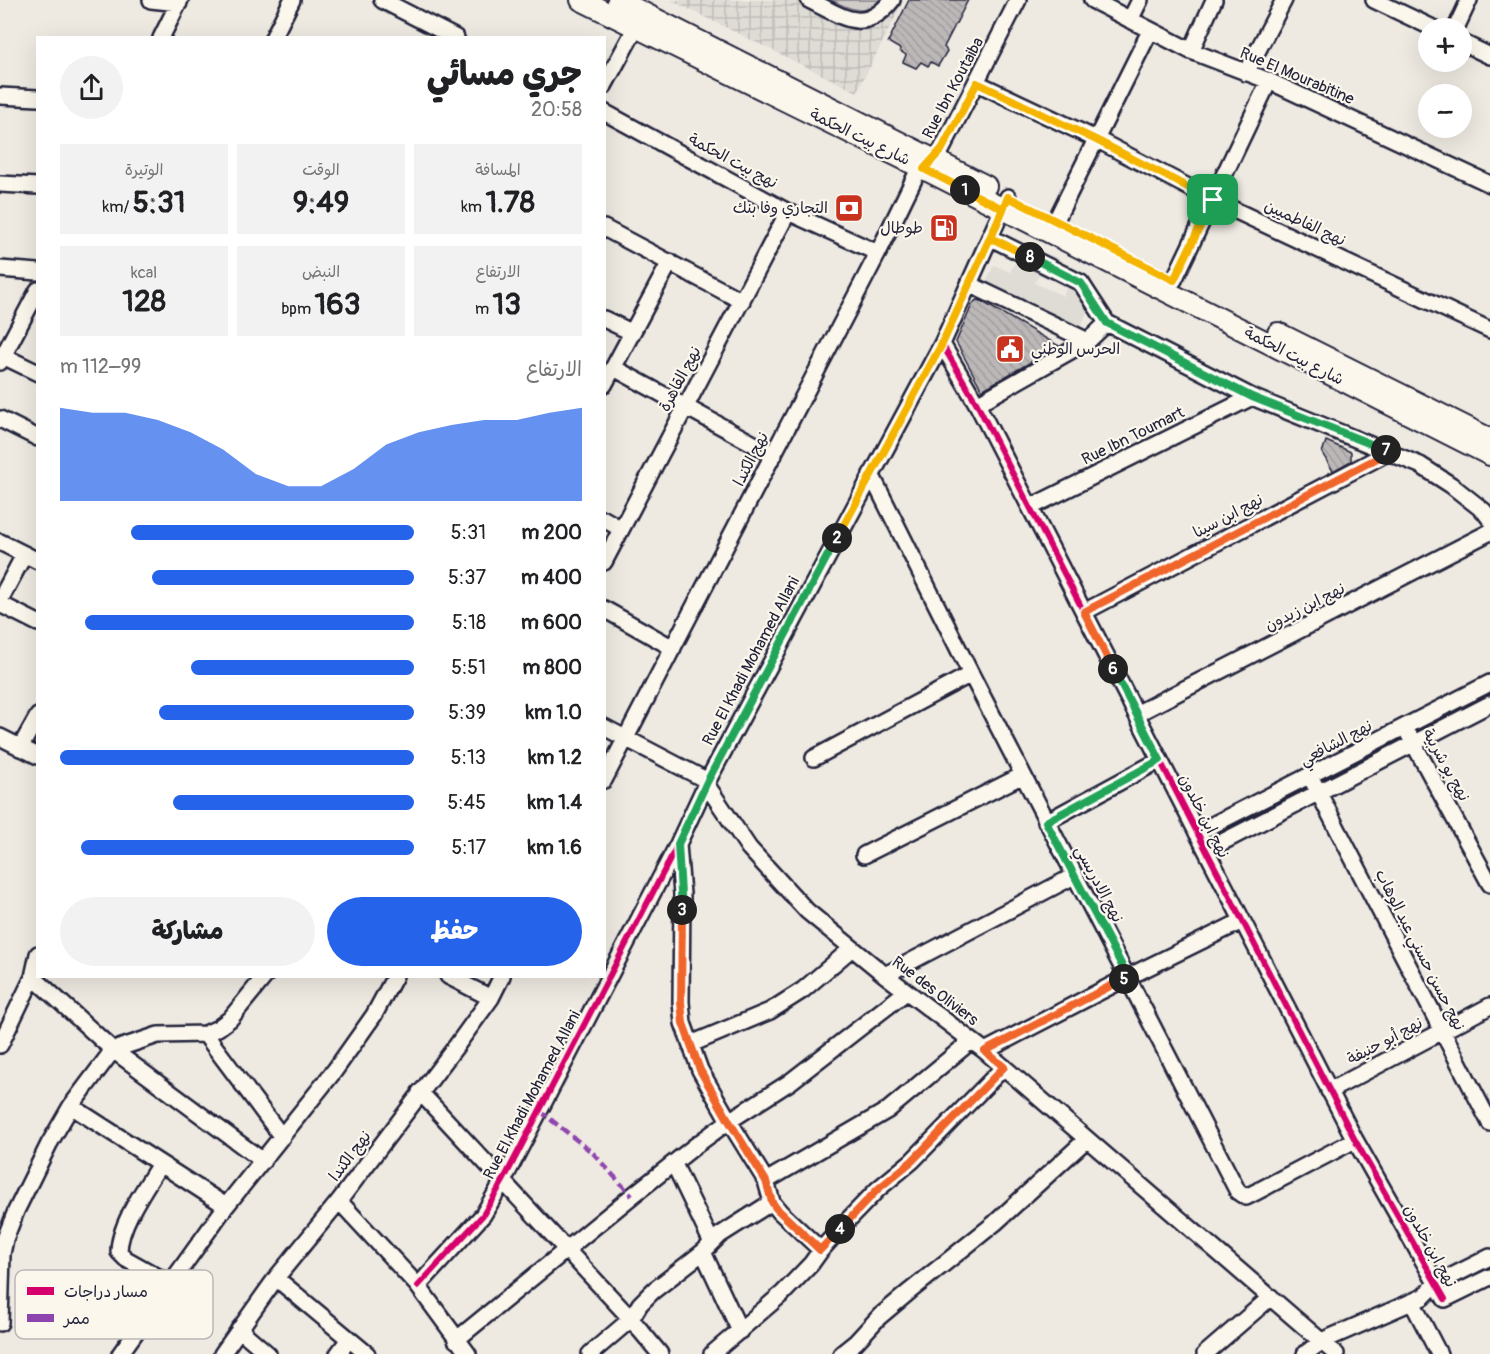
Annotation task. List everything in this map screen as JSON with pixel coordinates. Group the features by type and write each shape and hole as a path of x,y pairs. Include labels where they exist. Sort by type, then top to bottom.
{"main road":[{"name":"شارع بيت الحكمة","path":"581,0 929,164"},
{"name":"شارع بيت الحكمة","path":"618,0 1490,455"},
{"name":"شارع بيت الحكمة","path":"1006,203 1056,220 1490,439"}],"street":[{"path":"151,0 180,2 162,36"},
{"path":"274,36 292,0"},
{"path":"382,0 452,36"},
{"path":"809,0 846,18 867,21 882,13 892,0"},
{"name":"Rue Ibn Koutaiba","path":"929,164 942,149 1018,0"},
{"name":"Rue El Mourabitine","path":"1092,0 1191,51 1269,81 1490,184"},
{"path":"1130,20 1140,0"},
{"path":"1191,51 1214,0"},
{"path":"1246,74 1284,0"},
{"path":"1461,18 1469,0"},
{"path":"1381,2 1418,20"},
{"path":"606,82 636,27"},
{"path":"1056,220 1150,31"},
{"path":"1472,47 1490,56"},
{"path":"1174,280 1269,81"},
{"name":"نهج الفاطميين","path":"977,83 1213,200 1490,330"},
{"path":"0,96 36,98"},
{"name":"نهج بيت الحكمة","path":"606,113 788,212 878,254"},
{"name":"نهج الكندا","path":"606,776 878,254 916,175 929,164"},
{"path":"0,184 36,186"},
{"name":"Rue El Khadi Mohamed Allani","path":"418,1286 483,1215 503,1181 678,844 707,782 942,344 1006,203"},
{"name":"نهج القاهرة","path":"606,558 788,212"},
{"path":"606,229 742,301"},
{"path":"991,238 1081,283 1107,323 1252,397 1420,465 1451,485 1484,511 1490,519"},
{"path":"606,382 670,262"},
{"path":"0,269 36,272"},
{"path":"969,284 1088,341"},
{"path":"36,298 31,318 2,359 36,372"},
{"path":"606,320 631,332"},
{"path":"977,404 1088,341 1107,323"},
{"name":"نهج ابن خلدون","path":"942,344 977,404 1031,507 1329,1091 1445,1299"},
{"path":"614,368 774,455"},
{"name":"Rue Ibn Toumart","path":"1031,507 1252,397"},
{"path":"0,419 36,437"},
{"name":"نهج ابن سينا","path":"1084,612 1389,452"},
{"name":"نهج الادريسي","path":"871,474 1046,822 1238,1192 1246,1197 1355,1140"},
{"path":"606,520 621,529"},
{"name":"نهج ابن زيدون","path":"1136,714 1490,532"},
{"path":"0,542 31,558 0,602 36,622"},
{"path":"606,610 674,648"},
{"path":"814,758 971,674"},
{"name":"نهج الشافعي","path":"1197,833 1490,683"},
{"path":"1207,850 1490,704"},
{"path":"20,748 36,720"},
{"name":"نهج بو شربية","path":"1404,727 1490,884"},
{"name":"Rue des Oliviers","path":"606,728 684,767 707,782 749,848 807,911 851,949 985,1051 1336,1354"},
{"path":"0,737 36,755"},
{"path":"1046,822 1160,760"},
{"path":"864,855 1023,775"},
{"name":"نهج حسن حسني عبد الوهاب","path":"1310,776 1490,1123"},
{"path":"678,844 682,894 681,1002 683,1023 700,1070 766,1181 772,1202 820,1250"},
{"path":"885,975 1074,876"},
{"path":"985,1051 1242,921"},
{"path":"691,1044 770,1011 803,990 851,949"},
{"path":"0,1045 33,977 36,963"},
{"path":"33,977 113,1050 262,1161"},
{"path":"0,1323 1,1267 5,1239 16,1212 49,1144 71,1106 113,1050 159,1035 205,1034 218,1028 230,1019 263,978"},
{"path":"179,1270 226,1206 335,1070 374,1014 395,978"},
{"path":"452,978 491,998"},
{"name":"نهج الكندا","path":"223,1354 276,1278 339,1201 491,998 501,978"},
{"path":"456,1340 565,1250 729,1121 790,1082 906,992"},
{"name":"نهج أبو حنيفة","path":"1329,1091 1490,1006"},
{"path":"205,1034 282,1137"},
{"path":"766,1181 888,1110 971,1041"},
{"path":"712,1354 731,1348 740,1331 783,1293 878,1189 912,1161 1004,1067"},
{"path":"420,1092 631,1319 660,1354"},
{"path":"71,1106 226,1206"},
{"path":"841,1354 910,1290 995,1224 1087,1139"},
{"path":"146,1270 126,1259 119,1252 119,1241 128,1220 160,1164"},
{"path":"674,1164 740,1331"},
{"path":"339,1201 418,1286 468,1354"},
{"path":"590,1354 631,1319 640,1304 652,1291 708,1248 720,1234 772,1202"},
{"path":"1305,1354 1322,1341 1417,1300 1436,1284 1490,1257"},
{"path":"1417,1300 1445,1299 1490,1277"},
{"path":"276,1278 367,1354"},
{"path":"1205,1354 1271,1298"},
{"path":"1417,1300 1439,1354"},
{"path":"239,1329 268,1354"},
{"path":"120,1354 130,1339"},
{"path":"338,1354 349,1339"}],"shaded area":[{"path":"670,0 904,0 857,92"},
{"path":"1035,255 1046,260 1050,255 1060,259 1051,280 1039,275 1034,283 1063,296 1069,281 1087,290 1082,302 1090,306 1079,330 989,287 986,282 994,265 1010,272 1017,259 1029,267"}],"green space":[{"path":"831,0 882,0 870,8 857,10"}],"building":[{"path":"909,0 968,0 944,47 947,51 938,66 931,62 928,66 921,62 916,68 903,62 906,55 888,42"},
{"name":"الحرس الوطني","path":"976,300 1059,346 982,390 956,342"},
{"path":"1326,441 1351,452 1351,461 1333,471 1322,453"}],"marked path":[{"path":"540,1111 593,1153 632,1196"}],"cycle path":[{"path":"418,1286 483,1215 503,1181 678,844 707,782 942,344 1008,197"},
{"path":"942,344 977,404 1355,1140 1445,1299"}],"place":[{"name":"التجاري وفا بنك","path":"849,208"},
{"name":"طوطال","path":"944,228"},
{"name":"الحرس الوطني","path":"1010,349"}],"route":[{"path":"977,83 1213,200 1174,280 1008,197 991,238 1081,283 1107,323 1252,397 1389,452 1084,612 1160,760 1046,822 1128,977 985,1051 1004,1067 912,1161 878,1189 820,1250 772,1202 766,1181 700,1070 683,1023 681,1002 682,894 678,844 707,782 942,344 1003,209 924,169 942,149 977,83"}]}
